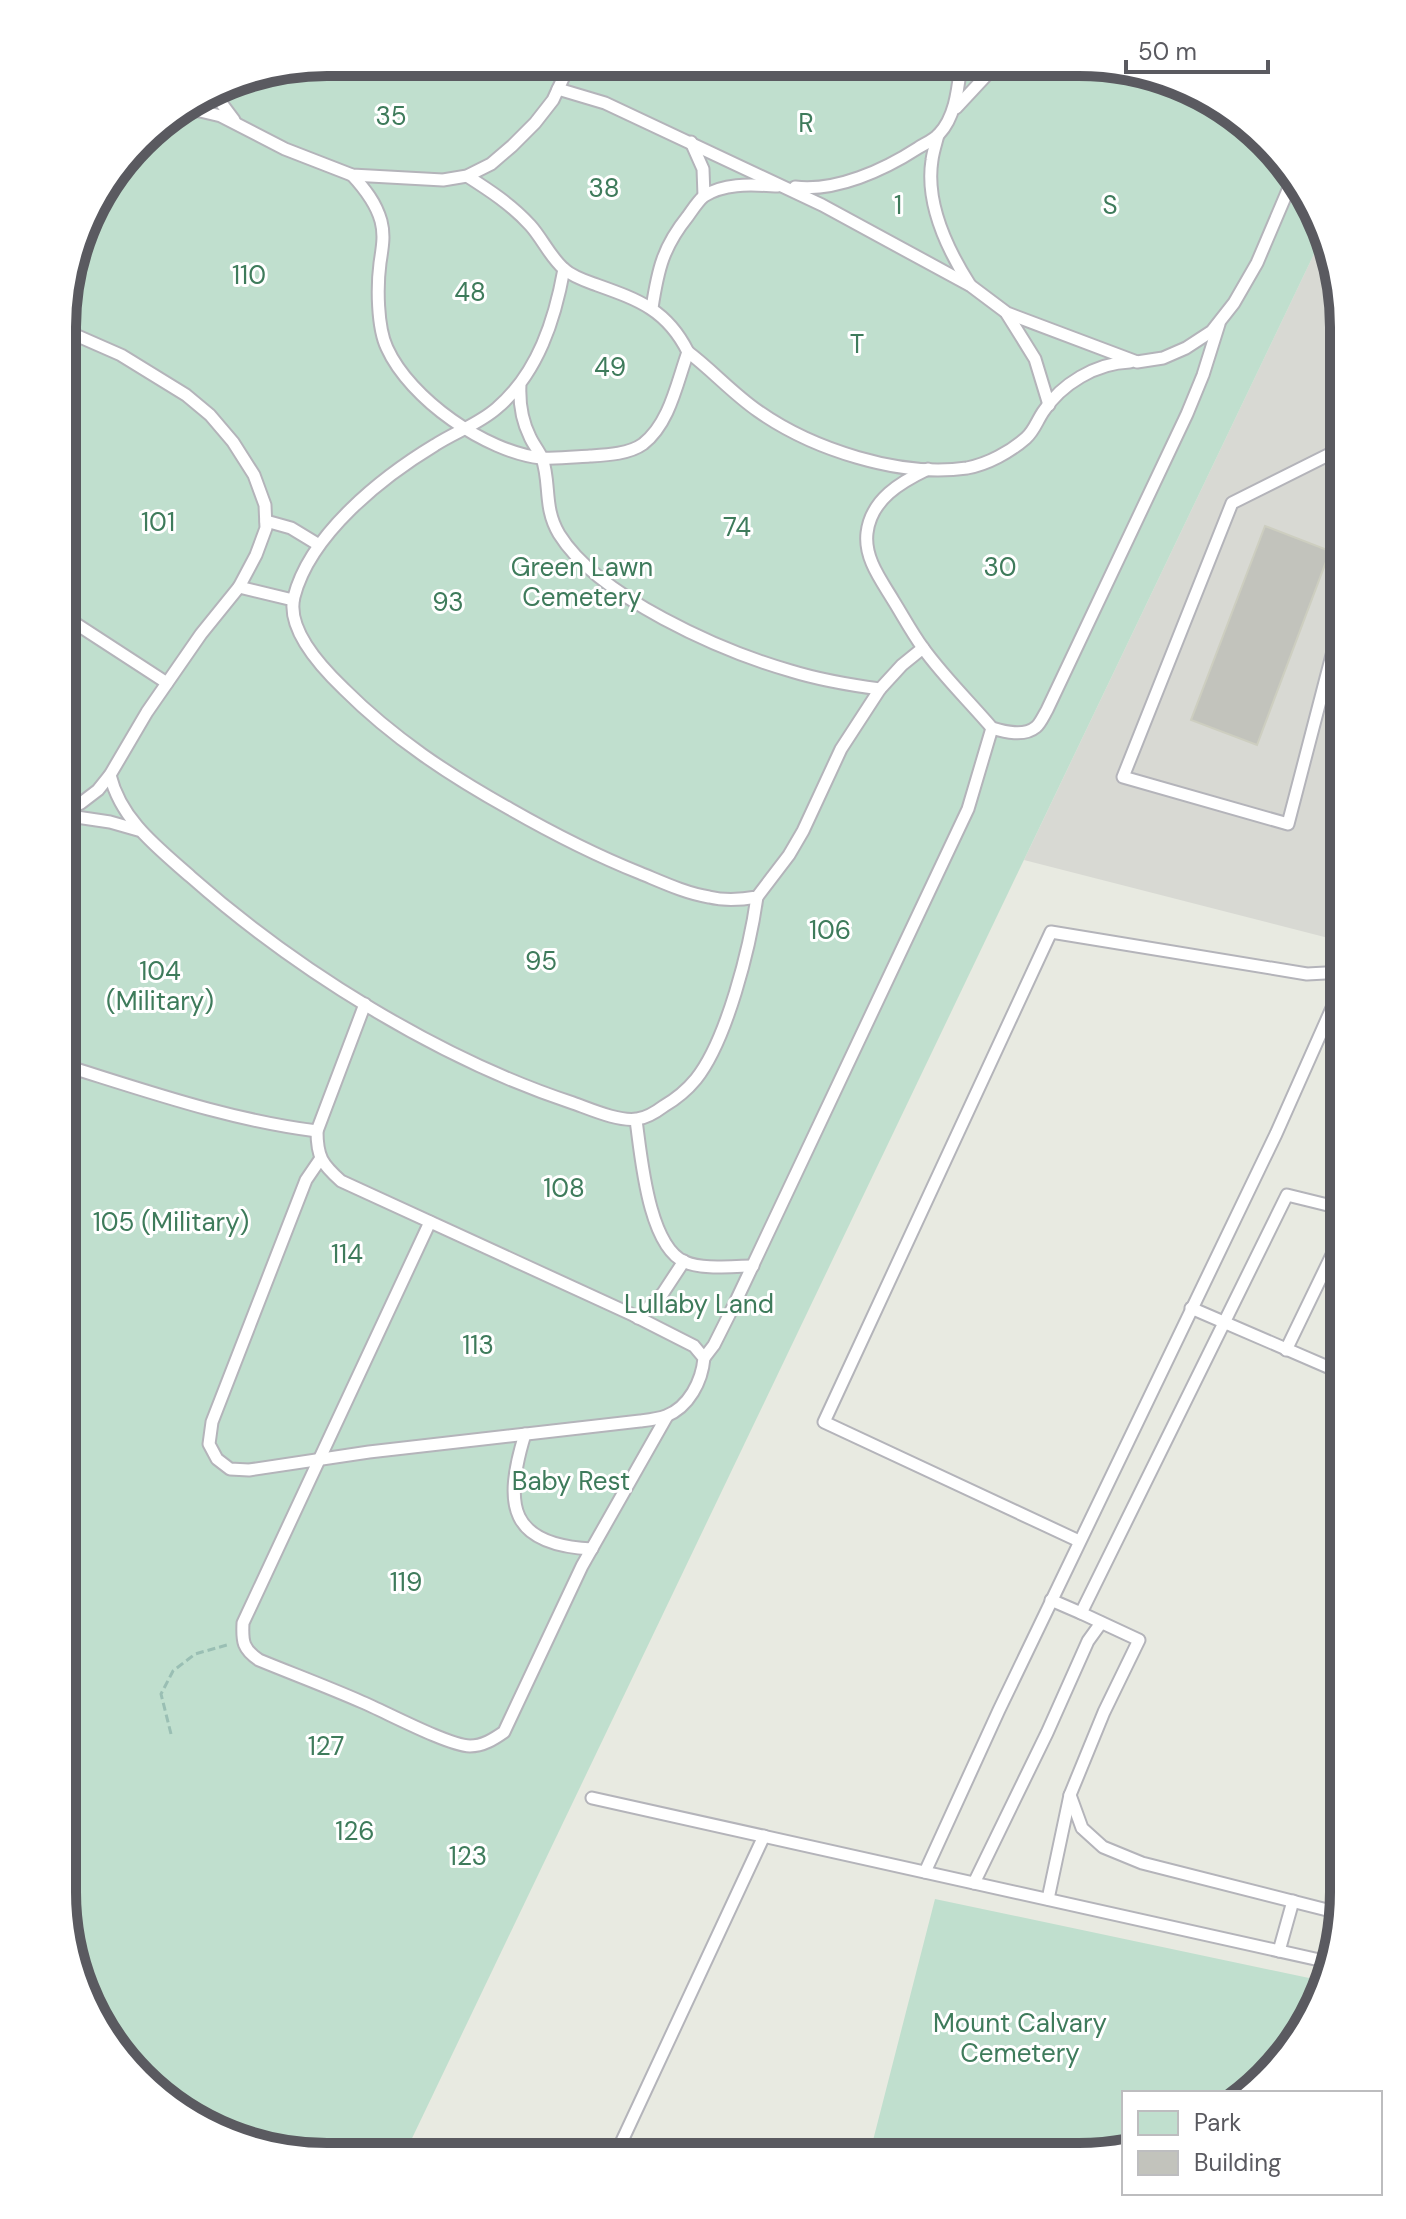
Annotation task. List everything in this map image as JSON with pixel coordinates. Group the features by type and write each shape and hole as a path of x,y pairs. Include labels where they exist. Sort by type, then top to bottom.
{"lane":[{"path":"200,111 221,116 285,149 352,175 443,180 467,176 491,164 512,146 553,100 564,76"},
{"path":"951,114 959,76"},
{"path":"971,286 952,258 935,210 931,187 932,160 938,135 951,114 984,76"},
{"path":"558,89 605,103 822,205 971,286 1007,313 1137,362"},
{"path":"220,100 237,124"},
{"path":"652,308 658,272 668,245 704,196 745,184 811,189 878,171 938,135"},
{"path":"691,142 703,169 704,196"},
{"path":"352,175 367,191 382,224 380,323 386,347 399,369 419,392 464,428 493,443 542,458 623,452 640,446 656,432 688,352"},
{"path":"467,176 515,210 564,269 652,308 679,334 688,352 760,413 801,437 843,455 928,469 967,468 988,462 1029,435 1049,405 1076,380 1115,363 1163,358 1212,331 1234,303 1257,263 1288,189"},
{"path":"564,269 548,331 520,384 498,408 426,450 391,476 326,535 304,570 293,600 297,627 312,656 335,681 381,724 459,780 566,841 662,882 707,897 731,900 757,897"},
{"path":"1007,313 1035,359 1049,405"},
{"path":"928,469 904,481 885,496 872,515 867,533 868,555 923,648 992,728 1006,733 1024,732 1037,727 1187,414 1220,319"},
{"path":"76,335 156,375 210,415 233,442 254,475 265,505 266,521 256,555 239,587 201,634 147,712 110,775 98,790 76,806"},
{"path":"520,384 522,419 542,458 549,511 558,532 594,574 621,593 700,636 788,670 880,689"},
{"path":"1330,454 1232,503 1123,777 1288,824 1330,664"},
{"path":"266,521 291,528 319,545"},
{"path":"239,587 293,600"},
{"path":"76,624 167,683"},
{"path":"110,775 120,804 139,830 225,907 365,1004 449,1052 511,1081 598,1112 636,1120 675,1100 696,1079 710,1056 747,951 757,897 789,855 841,749 880,689 923,648"},
{"path":"430,1222 243,1623 242,1639 249,1652 259,1660 468,1746 492,1740 504,1732 592,1549 667,1416 686,1402 702,1376 704,1358 714,1345 753,1266 968,809 992,728"},
{"path":"76,815 139,830"},
{"path":"1079,1541 824,1422 1051,932 1307,974 1330,973"},
{"path":"365,1004 317,1131 317,1150 325,1166 341,1181 694,1346 704,1358"},
{"path":"925,1872 1079,1541 1276,1134 1330,1013"},
{"path":"76,1069 224,1114 270,1125 317,1131"},
{"path":"636,1120 655,1223 673,1253 684,1261 753,1266"},
{"path":"321,1158 306,1180 212,1422 209,1444 217,1459 230,1469 249,1470 667,1416"},
{"path":"1081,1613 1287,1195 1329,1205"},
{"path":"1286,1350 1329,1260"},
{"path":"638,1318 663,1293 684,1261"},
{"path":"1191,1308 1329,1368"},
{"path":"525,1434 518,1457 513,1495 518,1519 530,1533 549,1541 570,1548 592,1549"},
{"path":"1048,1899 1070,1795 1104,1712 1139,1640 1051,1600"},
{"path":"974,1883 1088,1641 1101,1623"},
{"path":"1070,1795 1082,1828 1103,1847 1142,1863 1329,1910"},
{"path":"592,1798 1320,1960"},
{"path":"621,2143 764,1836"},
{"path":"1279,1951 1293,1901"}],"path":[{"path":"171,1734 161,1694 173,1671 195,1654 242,1639"}],"shaded area":[{"path":"1317,248 1328,294 1330,327 1330,938 1024,860"}],"green space":[{"name":"Green Lawn Cemetery","path":"1079,76 1112,78 1175,95 1232,128 1257,149 1278,174 1296,201 1317,248 410,2143 294,2141 231,2124 201,2109 149,2070 110,2018 89,1973 78,1925 76,1892 76,327 78,294 85,262 95,231 118,187 149,149 201,110 246,89 294,78"},
{"name":"Mount Calvary Cemetery","path":"935,1899 1314,1979 1288,2032 1268,2058 1232,2091 1122,2091 1122,2139 1079,2143 872,2143"}],"building":[{"path":"1265,526 1330,551 1257,745 1191,720"}],"park label":[{"name":"35","path":"391,116"},
{"name":"R","path":"806,123"},
{"name":"38","path":"604,188"},
{"name":"1","path":"898,205"},
{"name":"S","path":"1110,205"},
{"name":"110","path":"249,275"},
{"name":"48","path":"470,292"},
{"name":"T","path":"857,344"},
{"name":"49","path":"610,367"},
{"name":"101","path":"158,522"},
{"name":"74","path":"737,527"},
{"name":"30","path":"1000,567"},
{"name":"93","path":"448,602"},
{"name":"106","path":"830,930"},
{"name":"95","path":"541,961"},
{"name":"104 (Military)","path":"160,986"},
{"name":"108","path":"564,1188"},
{"name":"105 (Military)","path":"171,1222"},
{"name":"114","path":"347,1254"},
{"name":"Lullaby Land","path":"699,1304"},
{"name":"113","path":"478,1345"},
{"name":"Baby Rest","path":"571,1481"},
{"name":"119","path":"406,1582"},
{"name":"127","path":"326,1746"},
{"name":"126","path":"355,1831"},
{"name":"123","path":"468,1856"}]}
